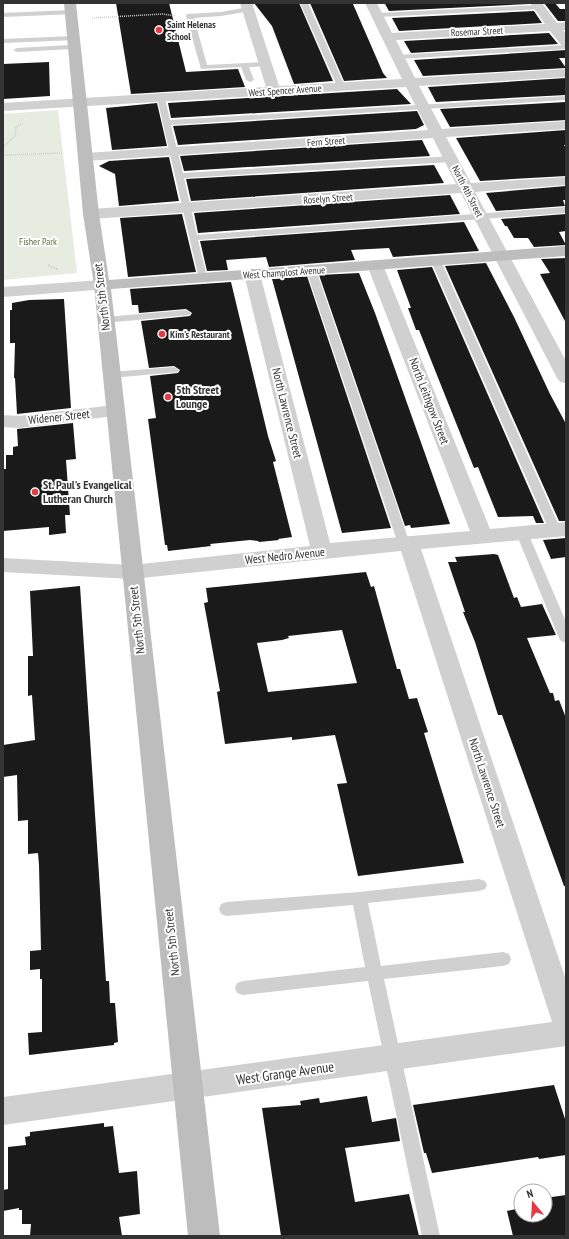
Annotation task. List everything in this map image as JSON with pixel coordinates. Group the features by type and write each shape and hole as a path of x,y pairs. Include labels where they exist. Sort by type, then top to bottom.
{"street":[{"path":"537,5 560,27 566,43"},
{"path":"247,6 274,91"},
{"name":"North 5th Street","path":"71,7 91,214 102,285 204,1236"},
{"name":"North 4th Street","path":"374,9 410,82 452,159 501,256 566,378"},
{"name":"Rosemar Street","path":"388,37 560,27"},
{"name":"West Spencer Avenue","path":"3,107 566,73"},
{"name":"Fern Street","path":"86,157 566,125"},
{"name":"Roselyn Street","path":"91,214 566,181"},
{"name":"West Champlost Avenue","path":"3,292 566,251"},
{"name":"North Leithgow Street","path":"375,265 482,536"},
{"name":"North Lawrence Street","path":"252,274 322,552"},
{"name":"Widener Street","path":"3,421 19,422 115,411"},
{"name":"West Nedro Avenue","path":"3,565 132,572 560,529"},
{"name":"North Lawrence Street","path":"406,544 566,1022"},
{"name":"West Grange Avenue","path":"3,1111 566,1034"}],"lane":[{"path":"304,3 341,86"},
{"path":"374,9 537,5"},
{"path":"247,6 221,14 190,16 204,67 265,64"},
{"path":"3,15 31,14 71,7"},
{"path":"3,41 31,40 74,42"},
{"path":"17,50 74,42"},
{"path":"398,57 566,47"},
{"path":"244,65 250,80"},
{"path":"161,98 202,277"},
{"path":"167,123 566,98"},
{"path":"180,176 452,159"},
{"path":"193,238 566,210"},
{"path":"436,261 560,529"},
{"path":"311,270 406,544"},
{"path":"105,320 186,313"},
{"path":"111,374 174,370"},
{"path":"522,533 566,638"},
{"path":"227,910 479,885"},
{"path":"359,898 392,1058 432,1236"},
{"path":"243,988 503,959"}],"path":[{"path":"92,18 163,14 190,16"},
{"path":"3,147 15,136 16,127 25,121"},
{"path":"3,155 63,153"}],"green space":[{"name":"Fisher Park","path":"58,110 77,273 3,280 3,114"}],"building":[{"path":"116,3 169,3 186,72 238,69 245,87 131,94"},
{"path":"254,3 299,3 333,81 294,84 272,26"},
{"path":"310,3 353,4 383,73 387,78 344,81"},
{"path":"544,3 555,3 560,9 566,9 566,21 558,21"},
{"path":"385,4 529,4 389,11"},
{"path":"534,11 542,23 399,31 392,18"},
{"path":"549,33 558,44 411,53 404,41"},
{"path":"566,50 566,58 559,58 566,68 423,76 414,60"},
{"path":"49,62 50,96 3,99 3,64"},
{"path":"566,78 566,95 436,102 428,87"},
{"path":"397,89 411,104 171,118 168,103"},
{"path":"566,102 566,120 450,127 440,109"},
{"path":"157,103 167,146 112,150 106,108"},
{"path":"417,111 424,125 416,129 178,145 173,126"},
{"path":"566,130 566,145 564,145 566,148 566,176 480,181 456,138"},
{"path":"422,140 430,156 184,171 180,156"},
{"path":"169,157 179,201 119,206 115,174 99,166 109,161"},
{"path":"434,165 444,183 191,201 186,179"},
{"path":"566,186 566,200 563,200 565,206 496,211 486,193"},
{"path":"450,195 460,214 198,233 194,213"},
{"path":"182,214 196,272 128,277 120,218"},
{"path":"566,214 566,231 559,232 566,245 534,247 528,238 514,238 501,219"},
{"path":"464,222 479,251 393,257 389,248 351,250 355,260 269,267 266,257 226,260 228,270 207,271 200,241"},
{"path":"566,258 566,323 540,274 550,273 541,259"},
{"path":"486,263 566,424 566,521 559,521 445,266"},
{"path":"432,267 544,523 536,523 533,516 498,517 478,467 474,468 419,330 416,330 408,308 411,308 397,270"},
{"path":"359,273 375,313 450,524 411,528 410,525 405,526 319,275"},
{"path":"307,276 391,528 342,533 272,279"},
{"path":"231,282 268,436 276,461 273,462 292,537 259,542 250,540 210,544 211,546 168,551 167,545 165,545 148,419 156,418 150,376 178,373 180,370 174,366 149,368 141,321 190,316 192,313 186,309 139,313 138,305 132,305 130,289"},
{"path":"64,299 71,408 17,414 14,378 15,343 10,343 10,310 12,310 12,303 29,300"},
{"name":"St. Paul's Evangelical Lutheran Church","path":"73,423 76,459 66,460 70,515 65,515 66,533 49,535 49,527 3,531 3,469 6,469 6,455 13,455 13,447 18,446 17,429"},
{"path":"566,538 566,557 551,559 543,540"},
{"path":"498,555 514,598 517,597 521,607 542,604 556,635 527,638 550,693 553,693 555,701 559,700 566,718 566,886 564,886 502,715 498,715 475,642 463,612 465,612 448,562 457,562 455,557"},
{"path":"366,572 371,587 374,586 397,669 400,669 409,699 417,698 428,732 424,733 464,863 358,876 337,784 347,783 335,735 292,740 292,737 225,744 217,692 220,691 204,603 208,602 206,588","holes":["342,630 357,683 268,692 257,643 282,640 289,638 288,636"]},
{"path":"80,586 106,981 109,981 110,1003 115,1003 118,1042 114,1043 114,1045 29,1055 28,1033 42,1032 42,979 40,979 40,969 30,970 30,951 41,950 38,853 28,854 28,820 18,821 17,775 3,777 3,745 35,740 32,695 28,696 28,656 33,656 30,591"},
{"path":"554,1085 566,1122 566,1155 539,1159 538,1157 432,1173 426,1153 424,1153 413,1105"},
{"path":"367,1096 372,1122 396,1118 400,1141 345,1148 355,1202 409,1194 419,1236 281,1236 262,1108 301,1105 300,1101 319,1098 320,1103"},
{"path":"104,1123 104,1127 113,1126 119,1173 137,1171 140,1214 119,1217 122,1236 30,1236 31,1224 22,1224 22,1210 19,1210 19,1208 3,1211 3,1190 8,1189 8,1147 26,1145 25,1137 30,1136 30,1132"},
{"path":"566,1195 566,1236 513,1236 507,1211 513,1210 513,1223 553,1223 553,1197"}],"place":[{"name":"Saint Helenas School","path":"159,30"},
{"name":"Kim's Restaurant","path":"162,334"},
{"name":"5th Street Lounge","path":"168,397"},
{"name":"St. Paul's Evangelical Lutheran Church","path":"35,492"}]}
